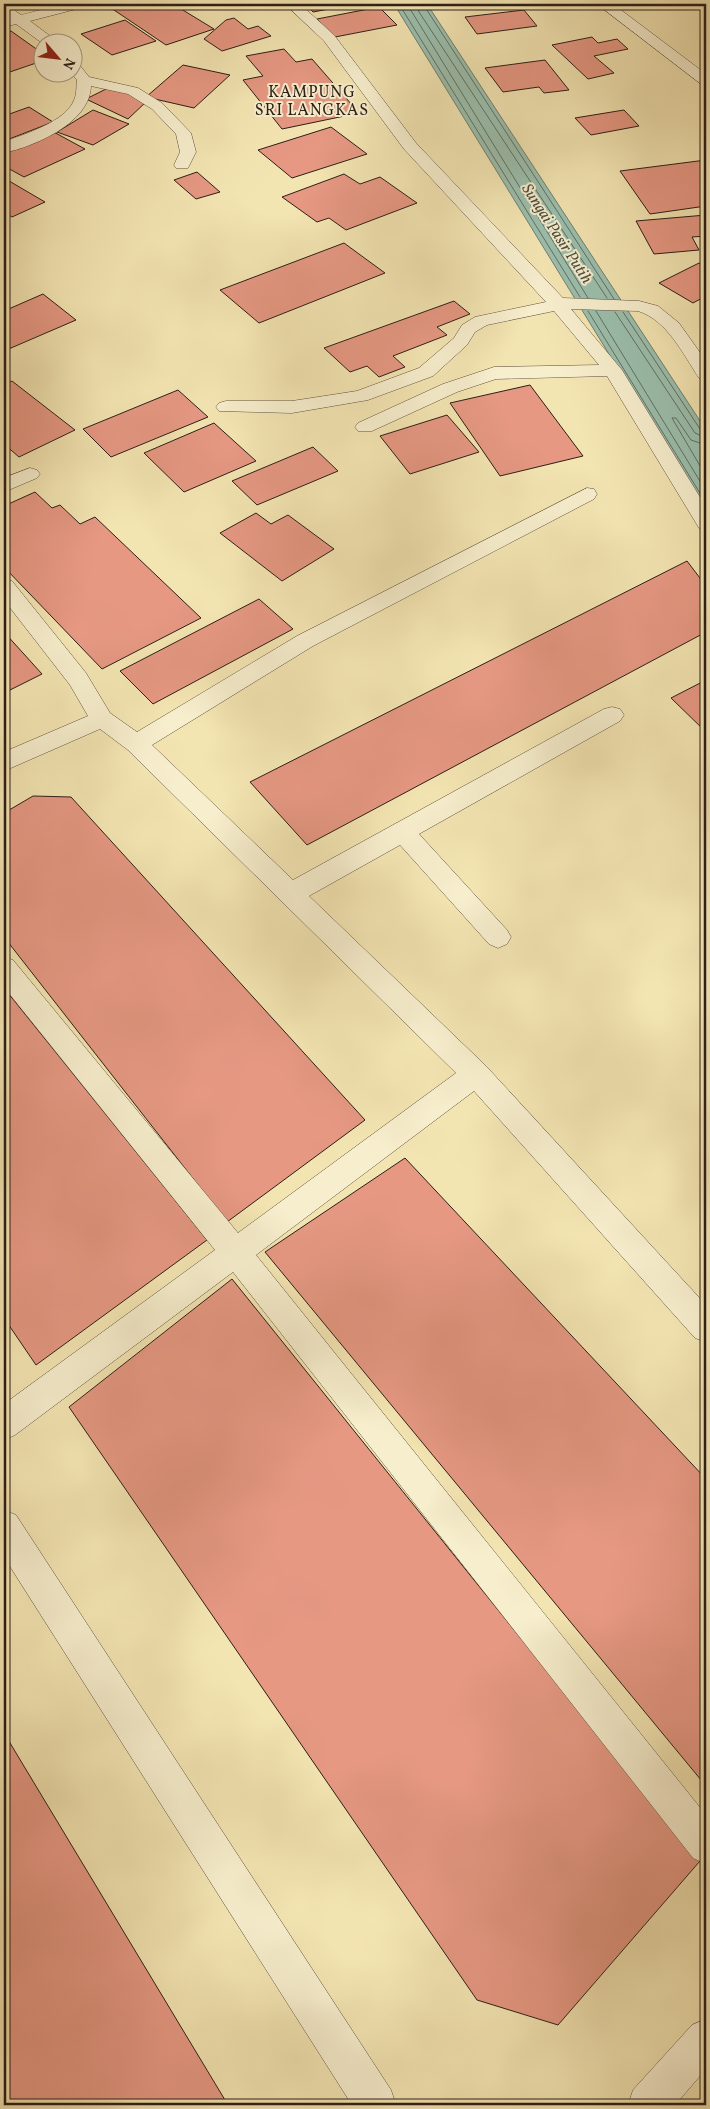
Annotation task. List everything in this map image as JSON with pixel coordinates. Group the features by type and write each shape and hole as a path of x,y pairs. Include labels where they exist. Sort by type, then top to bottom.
{"street":[{"path":"4,23 79,4"},
{"path":"292,4 329,38 410,146 562,304 613,370 706,523"},
{"path":"604,4 706,81"},
{"path":"4,10 37,32"},
{"path":"82,78 84,80 133,91 157,106 184,133 188,152 182,165"},
{"path":"4,148 58,125 68,118 82,101 84,80"},
{"path":"226,407 292,407 361,396 426,372 461,341 468,329 480,321 562,304 639,306 652,310 673,327 706,374"},
{"path":"365,427 450,388 494,373 613,370"},
{"path":"4,486 30,474"},
{"path":"136,744 305,641 587,494"},
{"path":"4,586 78,678 102,718 136,744 476,1074 706,1327"},
{"path":"290,894 612,715"},
{"path":"4,762 102,718"},
{"path":"403,832 498,937"},
{"path":"4,968 235,1252 706,1845"},
{"path":"4,1424 476,1074"},
{"path":"4,1527 376,2105"},
{"path":"648,2105 706,2039"}],"water":[{"name":"Sungai Pasir Putih","path":"394,4 427,4 706,430 706,512"}],"building":[{"path":"126,4 173,4 214,29 166,45 111,8"},
{"path":"306,4 356,4 313,12"},
{"path":"450,4 480,4 455,8"},
{"path":"379,7 397,25 335,37 317,19"},
{"path":"524,10 537,26 477,34 465,17"},
{"path":"234,18 248,29 258,26 271,36 222,51 204,39 226,20"},
{"path":"125,20 156,41 112,55 82,34"},
{"path":"11,31 32,46 32,64 4,74 4,33"},
{"path":"592,37 598,43 617,39 628,49 594,56 614,73 588,79 552,45"},
{"path":"284,49 296,62 312,59 359,113 282,129 243,80 263,76 246,56"},
{"path":"545,60 569,90 544,93 539,87 503,92 485,68"},
{"path":"183,65 230,75 194,108 146,97"},
{"path":"112,86 147,101 128,119 86,99"},
{"path":"29,107 53,122 4,141 4,116"},
{"path":"93,110 129,124 93,145 57,132"},
{"path":"624,110 639,126 591,135 575,118"},
{"path":"331,127 367,154 292,178 258,150"},
{"path":"50,130 85,149 24,177 4,166 4,151"},
{"path":"706,160 706,206 650,214 620,171"},
{"path":"197,172 220,192 196,199 174,180"},
{"path":"344,174 360,184 380,177 417,203 346,230 329,218 317,222 282,197"},
{"path":"4,178 45,202 12,217 4,212"},
{"path":"706,215 706,236 692,237 699,250 654,254 636,221"},
{"path":"344,243 385,273 259,323 220,290"},
{"path":"699,263 706,268 706,296 693,303 659,283"},
{"path":"43,294 76,320 4,351 4,311"},
{"path":"454,301 470,314 437,327 447,335 393,356 405,367 379,377 367,366 350,372 324,348"},
{"path":"12,381 75,430 19,457 4,444 4,385"},
{"path":"530,385 583,456 500,476 450,403"},
{"path":"178,390 208,417 111,457 83,429"},
{"path":"447,415 479,452 410,474 380,436"},
{"path":"214,423 256,461 184,492 144,453"},
{"path":"313,447 338,471 257,505 232,481"},
{"path":"35,492 52,508 60,505 80,524 95,517 201,618 102,669 4,567 4,506"},
{"path":"256,513 271,524 288,515 334,549 282,581 220,533"},
{"path":"687,561 706,586 706,632 307,845 250,782"},
{"path":"259,599 293,629 153,704 120,671"},
{"path":"4,632 42,674 4,693"},
{"path":"706,680 706,732 671,698"},
{"path":"33,796 71,797 365,1120 227,1222 4,937 4,813"},
{"path":"4,988 207,1240 36,1365 4,1318"},
{"path":"405,1158 706,1479 706,1786 265,1252"},
{"path":"232,1279 700,1861 558,2025 477,2000 69,1407"},
{"path":"4,1733 228,2105 4,2105"}],"district":[{"name":"KAMPUNG SRI LANGKAS","path":"312,100"}]}
